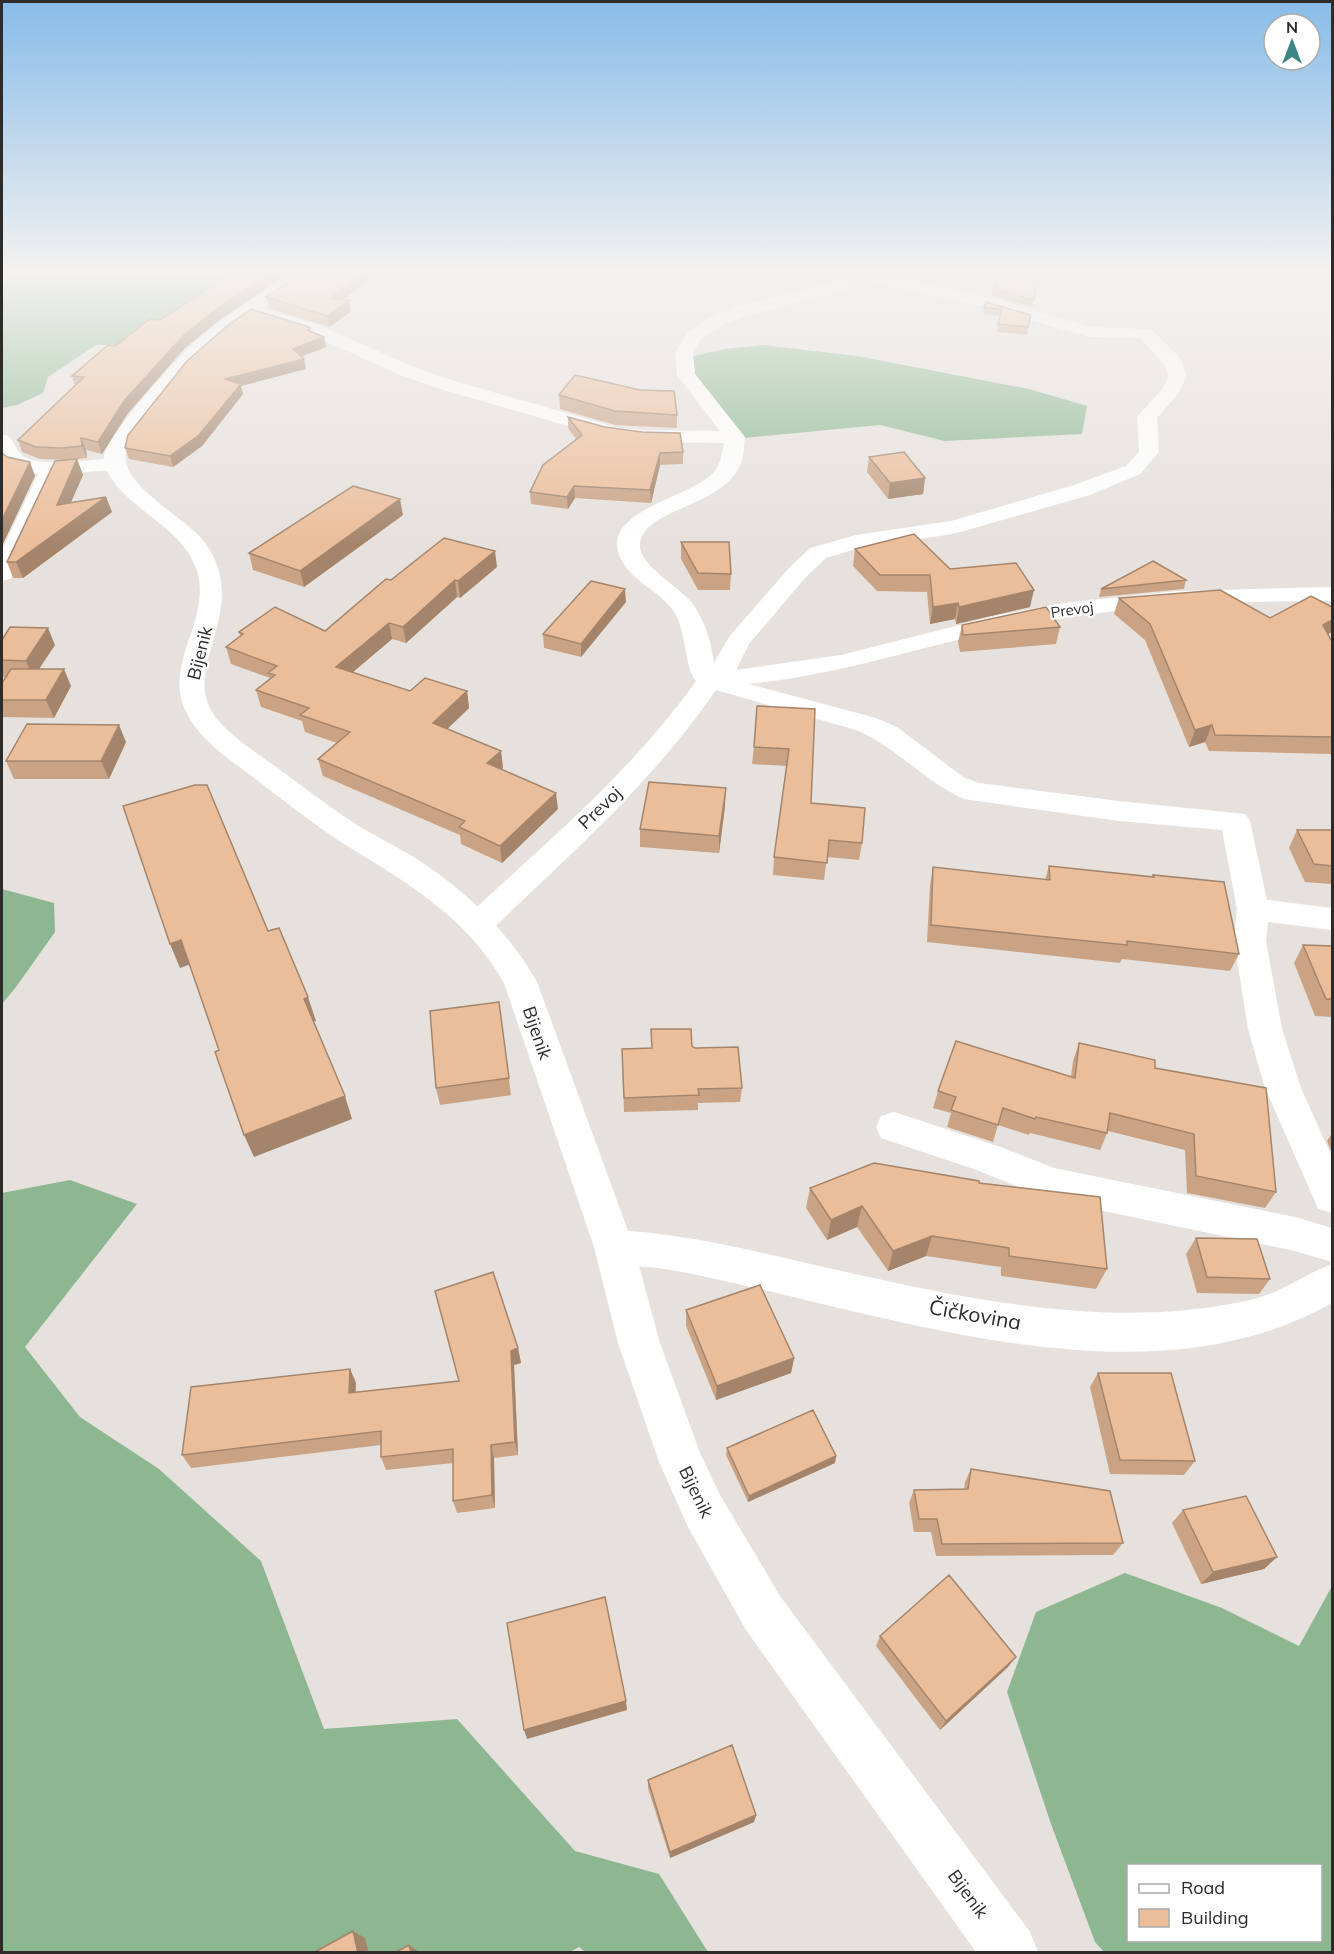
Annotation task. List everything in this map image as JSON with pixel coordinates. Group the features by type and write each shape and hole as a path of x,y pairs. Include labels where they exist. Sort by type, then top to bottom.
{"street":[{"path":"2,440 9,456 33,467 114,464 115,453 122,438 185,363"},
{"path":"389,363 444,384 598,430 642,436 735,437"},
{"path":"681,363 686,375 735,437 734,453 721,479 699,494 637,522 628,538 629,555 677,600 686,612 700,644 703,673 711,680 771,699 866,724 887,733 953,783 974,792 1119,811 1235,821 1253,909 1250,941 1259,999 1273,1060 1332,1197"},
{"path":"711,680 725,667 738,642 797,573 818,554 856,542 953,527 1103,483 1139,465 1149,452 1147,417 1170,391 1179,376 1174,363"},
{"name":"Bijenik","path":"114,464 139,496 168,518 197,547 213,582 210,612 190,685 192,698 203,718 219,736 254,764 350,834 406,867 442,893 502,951 520,982 614,1247 639,1343 681,1462 704,1511 763,1613 1010,1953"},
{"path":"2,574 51,468"},
{"path":"1320,594 1332,606"},
{"name":"Prevoj","path":"477,925 639,771 693,706 711,680 814,668 992,623 1064,611 1188,597 1320,594"},
{"path":"1253,909 1332,919"},
{"path":"894,1127 985,1157 1051,1184 1295,1234 1332,1245"},
{"name":"Čičkovina","path":"614,1247 654,1248 692,1255 858,1293 1003,1321 1090,1330 1187,1329 1266,1315 1332,1282"}],"green space":[{"path":"2,363 69,363 48,377 43,393 17,405 2,408"},
{"path":"691,363 894,363 1029,389 1087,406 1082,434 945,441 880,425 743,438 689,367"},
{"path":"2,889 54,903 55,932 2,1004"},
{"path":"70,1180 137,1204 25,1347 80,1417 159,1469 261,1561 324,1729 457,1719 575,1851 659,1874 708,1952 585,1952 579,1947 570,1952 2,1952 2,1193"},
{"path":"1125,1573 1222,1608 1299,1646 1332,1586 1332,1952 1104,1952 1095,1942 1051,1824 1007,1692 1036,1612"}],"building":[{"path":"87,363 158,363 124,401 98,442 81,438 82,446 62,448 36,447 18,440 84,377 72,376"},
{"path":"185,363 287,363 225,379 241,384 199,435 170,456 125,448 128,435"},
{"path":"575,375 640,390 674,391 677,415 615,411 559,395"},
{"path":"568,417 605,427 642,432 680,433 683,452 660,453 650,490 574,486 567,497 530,492 543,465 582,435"},
{"path":"904,452 925,478 890,483 869,457"},
{"path":"2,453 7,457 30,462 2,520"},
{"path":"77,459 57,505 106,497 16,562 7,562 55,461"},
{"path":"353,486 400,499 300,571 249,553"},
{"path":"914,534 950,569 1016,563 1034,590 959,607 958,603 933,607 930,575 880,575 855,549"},
{"path":"444,538 495,551 458,581 455,580 403,627 389,623 336,667 410,691 425,678 467,691 433,723 501,751 487,763 556,793 500,846 459,827 465,821 318,759 350,732 300,715 309,708 256,690 275,675 268,673 277,666 226,647 243,634 239,632 275,607 325,631 386,579 391,580"},
{"path":"681,542 729,542 731,574 698,573"},
{"path":"1153,561 1186,580 1101,589"},
{"path":"591,581 625,589 581,644 543,634"},
{"path":"1220,590 1270,618 1311,596 1332,607 1332,620 1323,625 1332,642 1332,737 1215,735 1212,725 1195,730 1150,624 1119,598"},
{"path":"1046,607 1060,627 963,635 962,625"},
{"path":"10,627 48,628 26,661 2,660 2,640"},
{"path":"11,669 64,669 46,700 2,700 2,683"},
{"path":"757,706 815,709 811,803 865,808 862,843 829,840 827,863 774,857 789,749 754,747"},
{"path":"27,724 119,725 101,761 6,761"},
{"path":"649,782 726,788 719,836 640,829"},
{"path":"195,785 207,785 268,931 279,928 308,997 304,999 345,1096 244,1135 215,1052 219,1050 181,940 170,944 123,806"},
{"path":"1297,830 1332,830 1332,866 1314,864"},
{"path":"1049,866 1224,882 1239,954 1127,941 1127,945 931,925 933,867 1050,880"},
{"path":"1303,945 1332,946 1332,999 1326,999"},
{"path":"499,1002 509,1078 436,1088 430,1011"},
{"path":"651,1029 691,1029 692,1046 695,1048 738,1047 742,1088 698,1089 699,1095 624,1098 622,1049 652,1048"},
{"path":"956,1041 1075,1078 1079,1043 1155,1060 1155,1068 1266,1088 1276,1192 1196,1176 1194,1134 1110,1113 1107,1133 1036,1117 1035,1119 1003,1108 998,1125 951,1110 956,1097 938,1091"},
{"path":"874,1163 979,1181 979,1183 1100,1197 1107,1269 1009,1256 1009,1248 932,1236 893,1251 862,1206 831,1220 810,1188"},
{"path":"1196,1238 1257,1239 1270,1279 1207,1277"},
{"path":"493,1272 518,1348 511,1351 515,1442 491,1445 492,1495 453,1501 453,1449 381,1457 381,1431 182,1455 191,1387 350,1369 349,1393 459,1381 435,1291"},
{"path":"760,1285 794,1358 717,1386 686,1310"},
{"path":"1098,1373 1171,1373 1195,1461 1120,1460"},
{"path":"813,1410 836,1456 749,1496 727,1448"},
{"path":"971,1469 1110,1491 1123,1543 942,1544 937,1519 919,1519 914,1490 968,1489"},
{"path":"1246,1496 1277,1557 1213,1572 1183,1510"},
{"path":"949,1575 1016,1657 946,1721 880,1636"},
{"path":"605,1597 626,1701 524,1730 507,1623"},
{"path":"732,1745 756,1815 670,1852 648,1780"},
{"path":"353,1931 358,1953 313,1953"},
{"path":"409,1945 411,1953 394,1953"}]}
